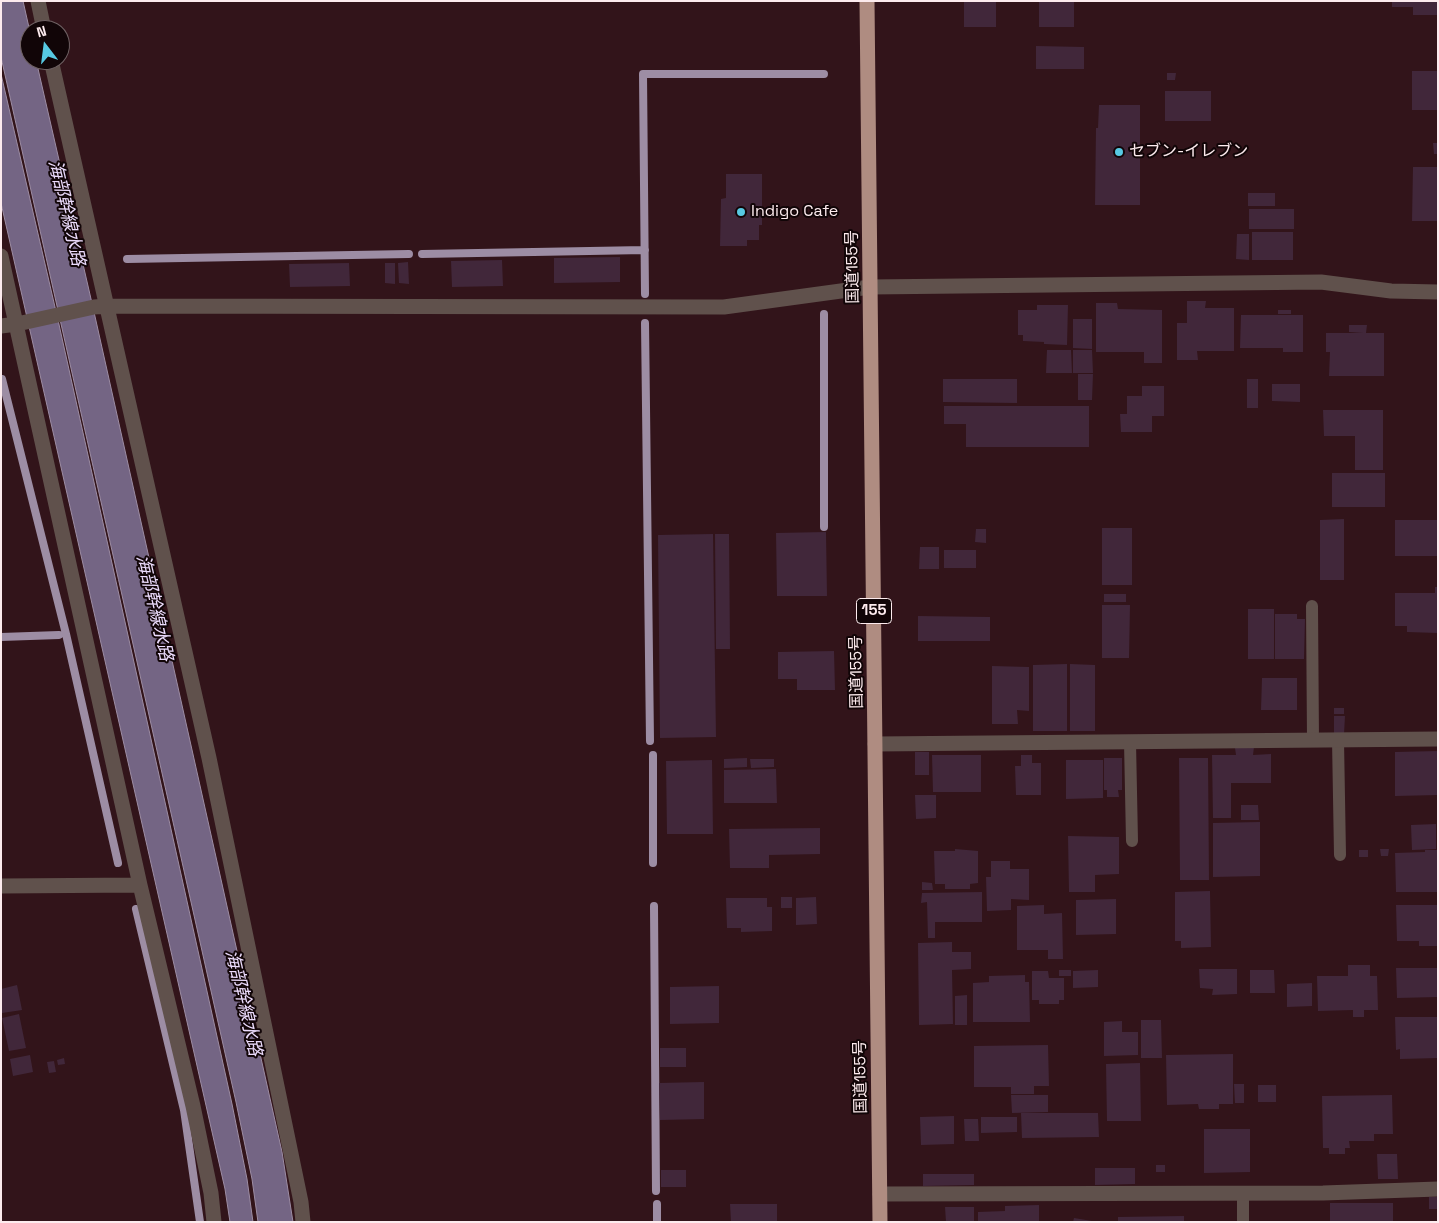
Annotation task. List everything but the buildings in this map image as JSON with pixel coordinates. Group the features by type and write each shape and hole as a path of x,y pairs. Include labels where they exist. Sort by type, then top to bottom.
{"highway":[{"name":"国道155号","path":"867,1 880,1222"}],"street":[{"path":"38,1 42,20"},
{"path":"53,70 101,307 209,758 301,1202 303,1222"},
{"path":"1,256 21,323 140,884 193,1106 211,1193 214,1222"},
{"path":"1,326 101,307 724,307 870,286 1321,282 1391,291 1438,292"},
{"path":"875,744 1438,739"},
{"path":"1,886 140,884"},
{"path":"880,1194 1323,1193 1438,1189"}],"lane":[{"path":"1312,606 1313,740"},
{"path":"1338,740 1340,855"},
{"path":"1130,742 1132,841"},
{"path":"1243,1193 1243,1222"}],"water":[{"name":"海部幹線水路","path":"1,1 23,1 27,20 20,20 20,70 38,70 282,1152 293,1222 258,1222 252,1179 236,1102 1,57"},
{"path":"1,74 58,320 232,1104 247,1179 253,1222 230,1222 225,1189 1,203"}],"waterway":[{"path":"645,294 643,74 824,74"},
{"path":"422,254 645,250"},
{"path":"127,259 409,254"},
{"path":"824,314 824,527"},
{"path":"645,323 650,741"},
{"path":"2,379 66,634 118,863"},
{"path":"1,637 59,635"},
{"path":"653,755 653,863"},
{"path":"654,906 656,1191"},
{"path":"136,909 184,1110 200,1222"},
{"path":"657,1204 657,1222"}],"place":[{"name":"セブン-イレブン","path":"1119,152"},
{"name":"Indigo Cafe","path":"741,212"}]}
